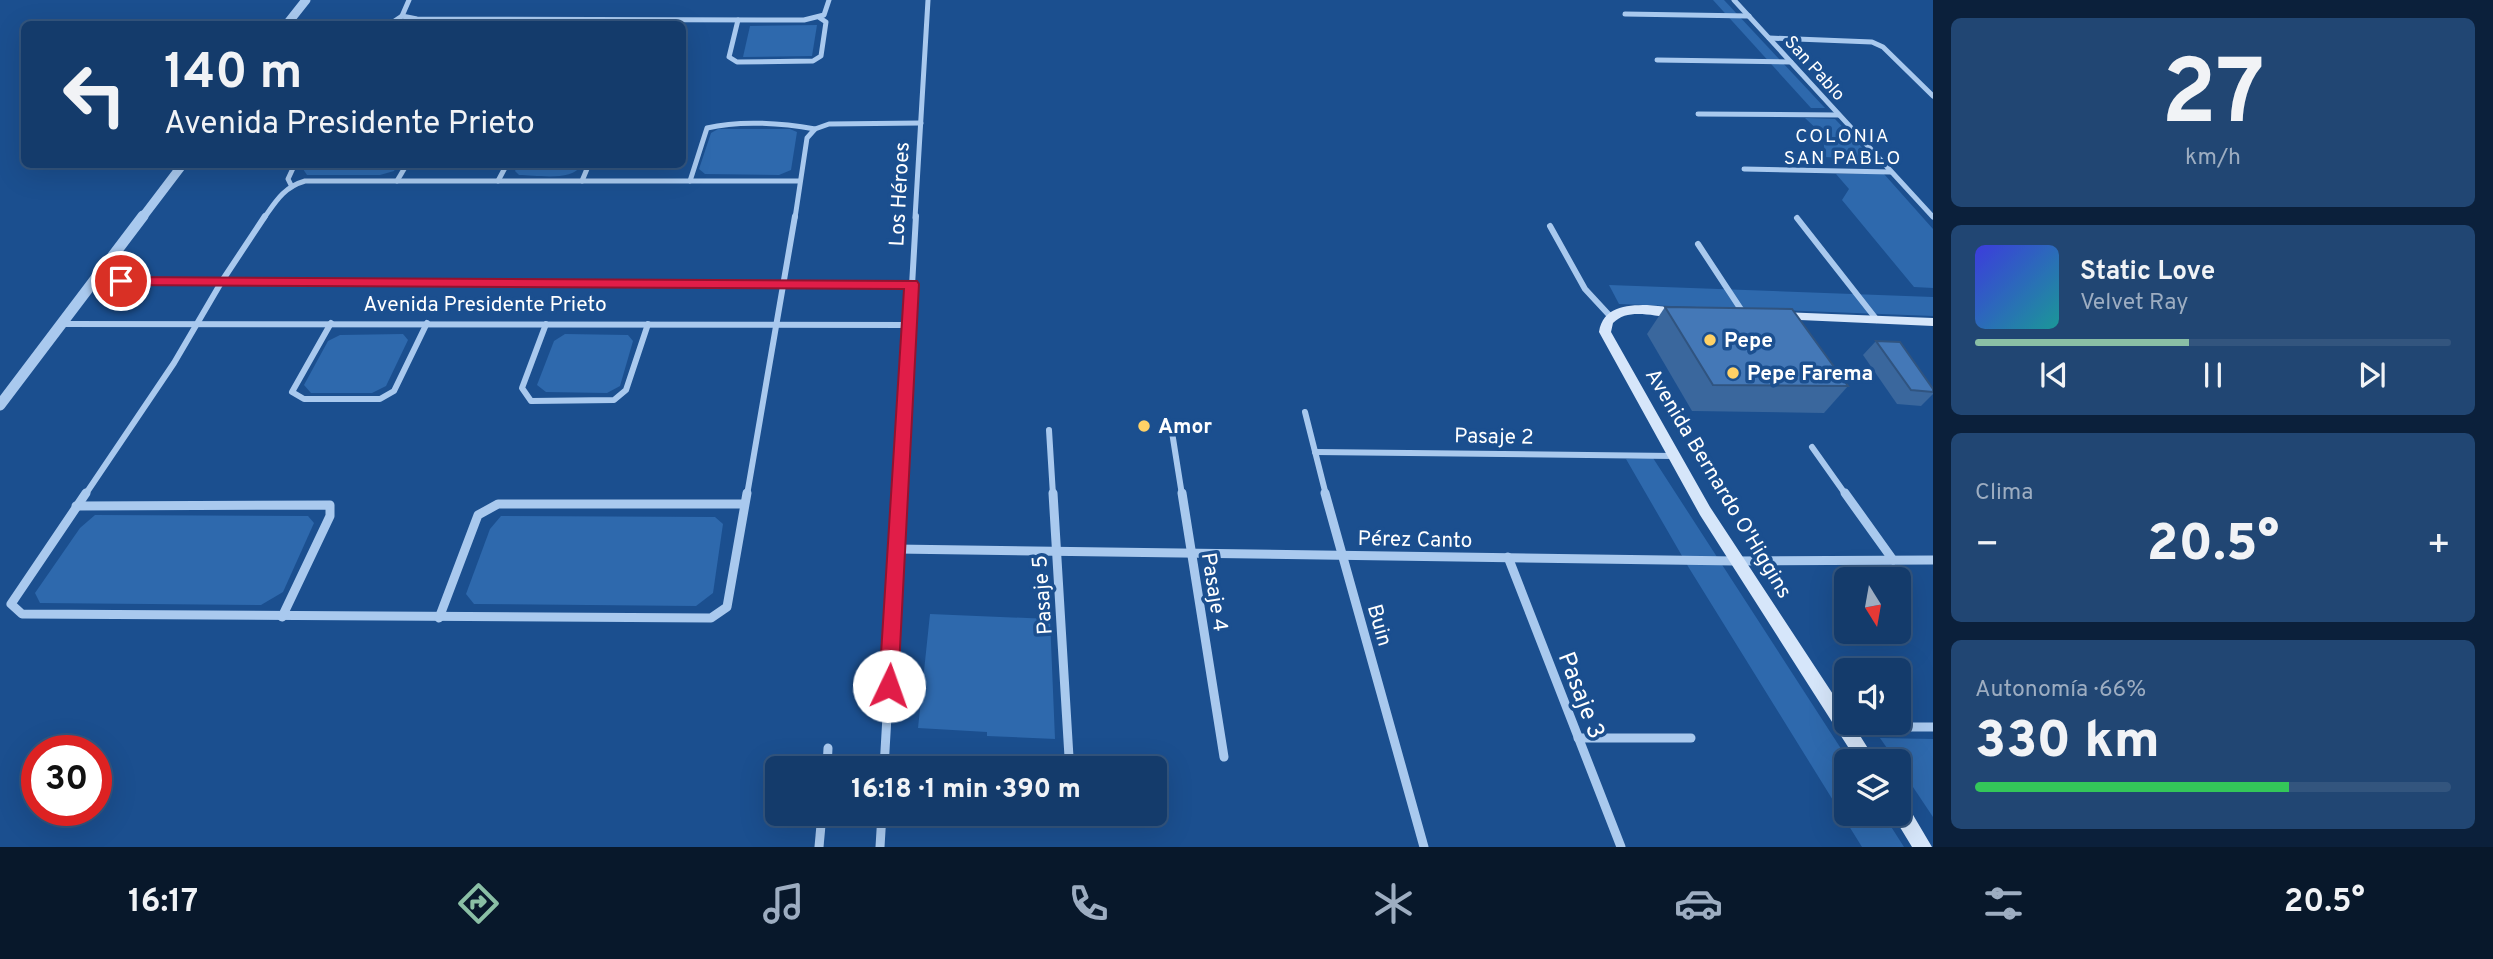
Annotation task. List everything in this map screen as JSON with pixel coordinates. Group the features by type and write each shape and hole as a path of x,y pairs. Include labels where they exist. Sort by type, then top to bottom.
{"main road":[{"path":"1611,316 1627,310 1691,313"},
{"path":"1751,315 1933,322"},
{"name":"Avenida Bernardo O'Higgins","path":"1611,316 1604,326 1607,339 1736,561 1834,712"},
{"path":"1910,826 1923,847"}],"street":[{"path":"290,21 306,0"},
{"path":"394,21 402,16 409,0"},
{"path":"820,18 827,11 829,0"},
{"name":"Los Héroes","path":"885,756 928,0"},
{"name":"San Pablo","path":"1734,0 1933,217"},
{"path":"1625,14 1749,16"},
{"path":"402,16 456,21"},
{"path":"686,21 820,18 825,22 821,56 813,61 737,62 729,57 738,20"},
{"path":"1769,38 1872,41 1883,47 1933,96"},
{"path":"1657,60 1791,62"},
{"path":"1698,114 1839,115"},
{"path":"690,181 707,128 719,125 791,125 815,130 841,123 921,123"},
{"path":"799,181 305,181 291,185 278,197 222,281 174,363 11,604 22,614 711,618 727,607 785,284 799,181 807,138 815,130"},
{"path":"0,405 180,168"},
{"path":"291,185 288,179 293,168"},
{"path":"397,181 405,168"},
{"path":"499,181 505,168"},
{"path":"582,181 587,168"},
{"path":"1744,169 1891,172"},
{"path":"1797,218 1877,320"},
{"path":"1550,226 1585,289 1611,316"},
{"path":"1698,244 1751,315"},
{"name":"Avenida Presidente Prieto","path":"96,281 912,284"},
{"path":"331,323 292,392 303,399 380,399 394,391 426,323"},
{"name":"Avenida Presidente Prieto","path":"61,324 909,325"},
{"path":"546,324 522,388 531,401 614,400 626,390 648,324"},
{"name":"Buin","path":"1304,412 1341,555 1424,847"},
{"name":"Pasaje 5","path":"1049,430 1069,756"},
{"name":"Pasaje 4","path":"1172,432 1224,757"},
{"path":"1812,447 1893,560"},
{"name":"Pasaje 2","path":"1315,452 1673,456"},
{"path":"439,618 478,515 498,504 744,504"},
{"path":"76,506 330,505 330,516 282,617"},
{"name":"Pérez Canto","path":"896,549 1736,561 1933,560"},
{"name":"Pasaje 3","path":"1508,557 1621,847"},
{"path":"1911,727 1933,727"},
{"path":"1578,738 1691,738"},
{"path":"828,747 828,756"},
{"path":"819,847 821,826"},
{"path":"880,847 881,826"}],"shaded area":[{"path":"1713,0 1724,0 1825,108 1811,108"},
{"path":"817,25 812,56 743,57 750,26"},
{"path":"1805,118 1835,119 1874,160 1825,157 1823,135"},
{"path":"718,129 790,129 797,132 791,170 779,175 705,174 699,169 711,133"},
{"path":"396,168 394,171 380,175 307,175 303,169"},
{"path":"516,168 579,168 562,176 519,175 515,171"},
{"path":"1836,174 1884,174 1933,229 1933,288 1914,287 1842,200 1849,189"},
{"path":"1609,285 1933,297 1933,316 1619,304"},
{"path":"403,334 408,340 386,386 372,393 311,393 304,385 328,341 340,335"},
{"path":"565,334 628,335 633,341 620,386 607,393 546,392 537,385 554,341"},
{"path":"1653,458 1841,749 1834,749 1834,802 1689,568 1626,459"},
{"path":"95,515 308,516 314,523 283,592 261,605 40,603 35,593 80,528"},
{"path":"501,516 715,517 723,524 713,593 696,606 474,604 466,594 490,529"},
{"path":"930,614 1050,619 1055,739 987,736 987,732 918,728"},
{"path":"1880,738 1933,739 1933,817 1911,784 1911,749 1888,749"},
{"path":"1849,826 1891,826 1904,847 1862,847"}],"building":[{"path":"1665,307 1792,309 1848,386 1713,385"},
{"path":"1876,341 1900,342 1933,392 1911,390"}],"place":[{"name":"Pepe","path":"1710,340"},
{"name":"Pepe Farema","path":"1733,373"},
{"name":"Amor","path":"1144,426"}],"district":[{"name":"COLONIA SAN PABLO","path":"1843,146"}],"route":[{"path":"121,281 912,284 889,686"}]}
